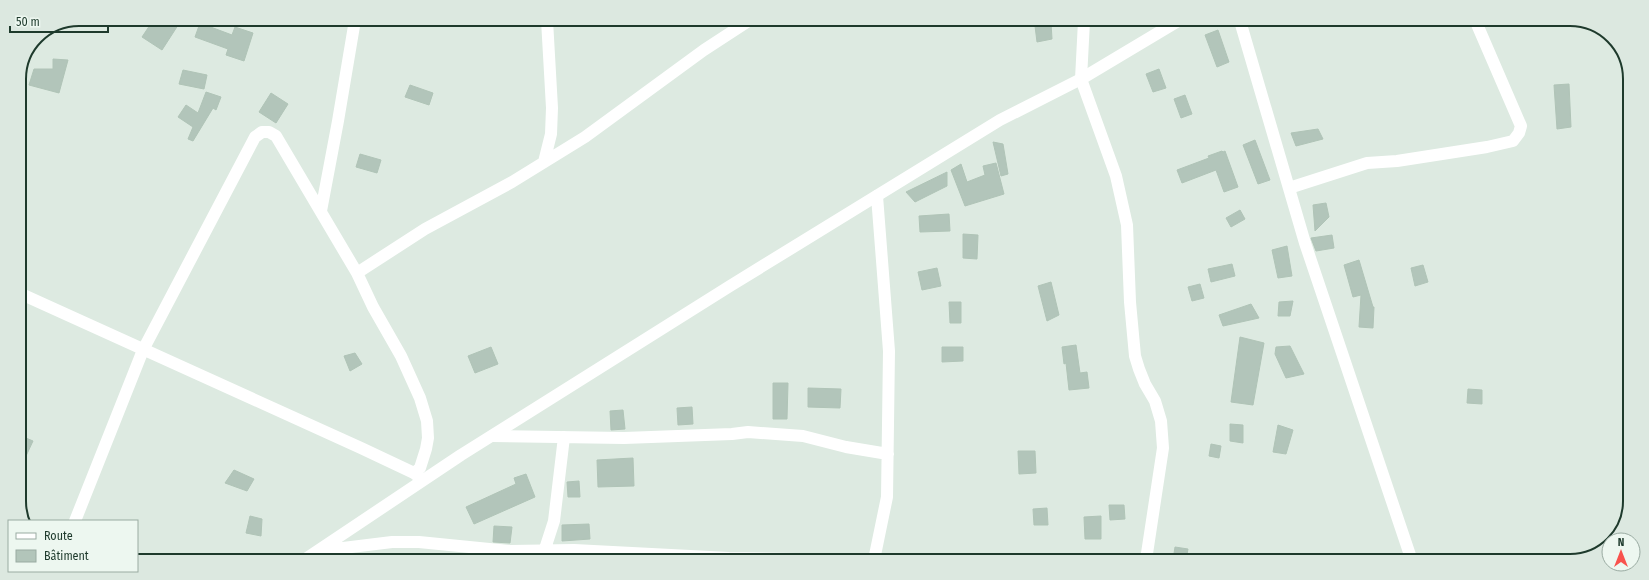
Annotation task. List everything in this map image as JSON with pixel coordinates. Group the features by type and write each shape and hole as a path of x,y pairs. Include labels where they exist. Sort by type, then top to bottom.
{"street":[{"path":"321,211 354,26"},
{"path":"544,162 551,134 552,108 547,26"},
{"path":"357,274 425,229 512,182 585,137 704,50 741,26"},
{"path":"1084,26 1081,79 1116,176 1127,226 1130,302 1135,356 1138,369 1144,384 1154,401 1160,421 1163,448 1147,554"},
{"path":"314,554 324,548 418,477 492,436 1000,120 1081,79 1170,26"},
{"path":"1241,26 1305,243 1410,554"},
{"path":"1289,188 1367,163 1398,161 1464,151 1513,141 1519,133 1521,126 1478,26"},
{"path":"75,520 144,350 254,137 262,132 269,132 276,136 321,211 357,274 373,307 404,363 420,398 427,421 428,438 418,477"},
{"path":"875,554 887,497 889,351 877,196"},
{"path":"26,299 362,448 418,477"},
{"path":"492,436 624,438 748,432 782,433 803,436 846,448 888,454"},
{"path":"542,554 554,521 564,437"},
{"path":"324,548 343,548 392,542 419,542 534,554"},
{"path":"548,554 574,550 652,554"}],"building":[{"path":"149,26 177,26 162,50 142,37"},
{"path":"199,26 208,26 232,35 235,27 253,33 244,61 226,55 228,49 195,37"},
{"path":"1035,26 1051,26 1052,39 1037,42"},
{"path":"1218,30 1229,62 1217,67 1205,35"},
{"path":"53,59 68,60 59,93 29,85 34,69 53,69"},
{"path":"1159,69 1166,88 1153,92 1146,74"},
{"path":"183,70 207,75 204,89 179,84"},
{"path":"1569,84 1571,127 1557,129 1554,85"},
{"path":"410,85 433,93 429,105 405,97"},
{"path":"206,92 221,97 216,110 213,108 193,141 188,139 193,127 178,117 186,105 198,113"},
{"path":"271,93 288,104 276,123 259,112"},
{"path":"1185,95 1192,114 1181,118 1174,99"},
{"path":"1318,129 1323,139 1296,146 1291,133"},
{"path":"1255,140 1270,180 1258,184 1243,145"},
{"path":"993,142 1003,144 1008,174 1001,176"},
{"path":"1225,151 1238,187 1224,192 1216,170 1182,183 1177,170 1209,158 1208,156"},
{"path":"360,154 381,160 377,173 356,167"},
{"path":"996,163 1004,194 965,206 951,170 961,164 967,182 985,175 983,166"},
{"path":"947,172 947,186 915,202 906,192"},
{"path":"1326,203 1329,217 1315,231 1313,205"},
{"path":"1240,210 1245,219 1231,227 1226,218"},
{"path":"949,214 950,231 920,232 919,216"},
{"path":"963,234 978,235 977,259 963,258"},
{"path":"1332,235 1334,248 1316,251 1311,238"},
{"path":"1287,246 1292,276 1278,278 1272,250"},
{"path":"1359,260 1374,307 1373,328 1359,327 1361,295 1353,297 1344,265"},
{"path":"1232,264 1235,276 1211,282 1208,269"},
{"path":"1423,265 1428,282 1415,286 1411,268"},
{"path":"937,268 941,286 922,290 918,272"},
{"path":"1051,282 1059,315 1047,321 1038,286"},
{"path":"1200,284 1204,298 1192,301 1188,287"},
{"path":"1293,301 1290,316 1278,316 1279,302"},
{"path":"949,302 961,302 961,323 950,323"},
{"path":"1251,304 1259,318 1223,326 1219,315"},
{"path":"1240,337 1264,343 1253,405 1231,402"},
{"path":"1076,345 1080,373 1087,372 1089,388 1069,390 1066,363 1064,364 1062,347"},
{"path":"1290,346 1304,374 1286,378 1275,354 1276,347"},
{"path":"491,347 498,364 475,373 468,356"},
{"path":"942,347 963,347 963,361 942,362"},
{"path":"355,353 362,364 350,371 344,356"},
{"path":"773,383 788,383 787,419 773,419"},
{"path":"808,388 841,389 840,408 808,407"},
{"path":"1468,389 1482,390 1482,404 1467,403"},
{"path":"692,407 693,424 678,425 677,408"},
{"path":"623,410 625,429 611,430 610,411"},
{"path":"1230,424 1243,425 1243,443 1230,441"},
{"path":"1278,425 1293,430 1286,454 1273,452"},
{"path":"26,438 33,441 26,456"},
{"path":"1211,444 1221,446 1219,458 1209,456"},
{"path":"1018,451 1035,451 1036,473 1019,474"},
{"path":"633,458 634,486 598,487 597,460"},
{"path":"234,470 254,479 247,491 225,483"},
{"path":"526,474 535,497 474,524 466,507 516,484 514,478"},
{"path":"579,481 580,497 568,497 567,482"},
{"path":"1109,505 1124,505 1125,519 1110,520"},
{"path":"1047,508 1048,525 1034,525 1033,509"},
{"path":"250,516 262,519 261,536 246,533"},
{"path":"1101,516 1101,539 1085,539 1084,517"},
{"path":"589,524 590,539 562,541 562,525"},
{"path":"494,526 512,527 510,543 493,542"},
{"path":"1175,547 1188,549 1187,554 1174,554"}]}
